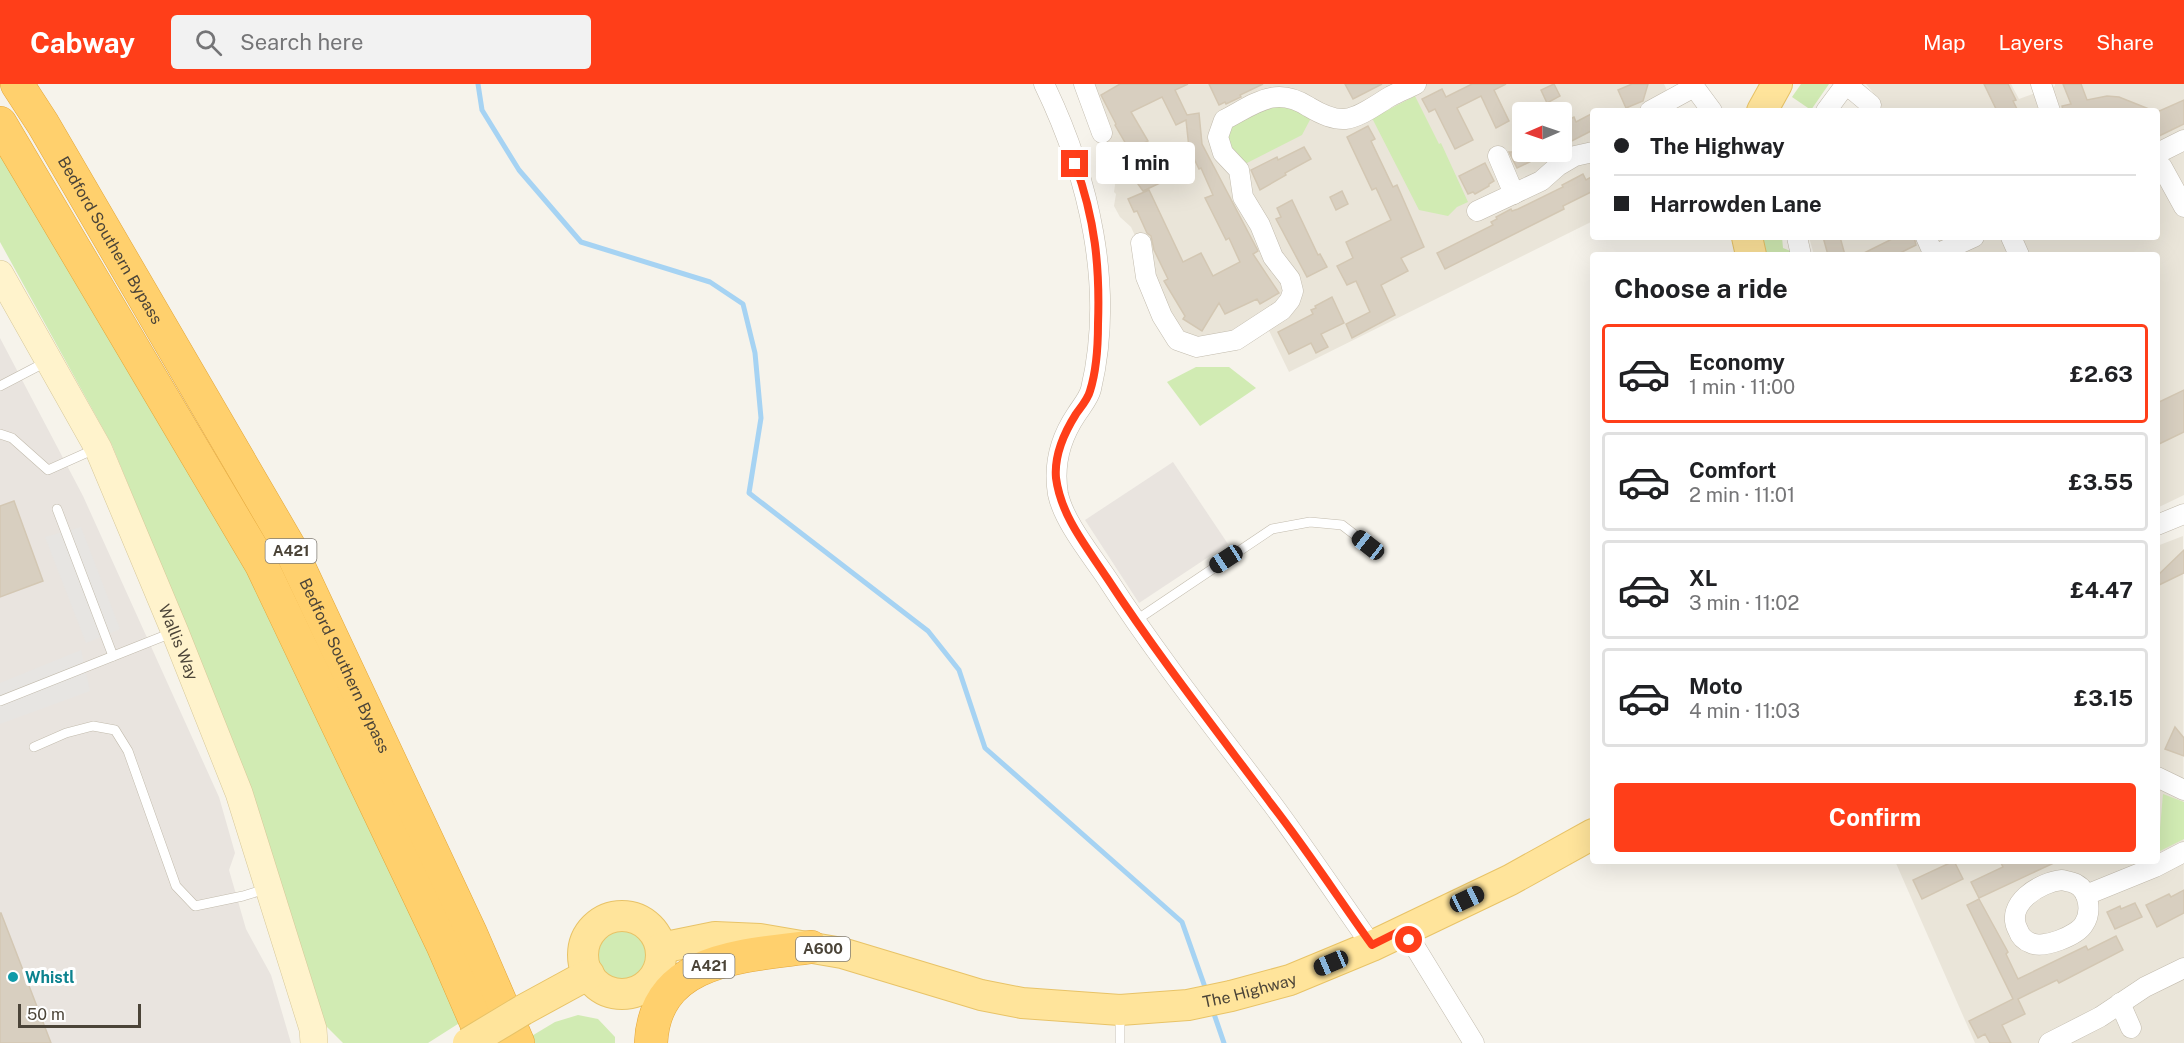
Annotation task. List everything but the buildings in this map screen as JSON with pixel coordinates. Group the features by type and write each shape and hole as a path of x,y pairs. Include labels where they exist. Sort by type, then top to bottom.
{"highway":[{"name":"Bedford Southern Bypass","path":"16,84 43,124 290,548 471,933 518,1043"},
{"name":"Bedford Southern Bypass","path":"0,123 261,564 443,946 486,1043"},
{"name":"A421","path":"651,1043 654,1019 664,997 691,972 732,958 811,947"},
{"path":"633,1043 634,1007 645,986"}],"main road":[{"path":"1764,108 1777,84"},
{"name":"The Highway","path":"811,947 842,953 981,995 1022,1003 1120,1010 1188,1005 1290,980 1372,945 1509,880 1590,836"},
{"path":"622,916 635,918 647,925 656,935 661,948 659,969 645,986 634,992 621,994 608,991 597,984 589,974 584,962 584,948 597,925 609,918 622,916"},
{"name":"A600","path":"661,948 715,937 760,939 811,947"},
{"path":"468,1043 589,974"}],"street":[{"path":"1044,84 1053,102 1083,184 1094,229 1099,278 1097,356 1090,393 1069,425 1059,447 1056,474 1059,496 1069,520 1135,621 1179,683 1274,807 1372,945"},
{"path":"1141,243 1139,280 1177,339 1197,346 1236,340 1282,310 1290,300 1293,291 1290,279 1273,256 1260,225 1243,197 1239,170 1223,153 1218,137 1224,120 1265,98 1282,95 1300,101 1324,115 1344,119 1364,112 1416,84"},
{"path":"1828,108 1846,84 1870,105"},
{"path":"2041,84 2049,108"},
{"path":"1086,85 1089,104 1102,133"},
{"path":"1655,108 1693,86 1711,108"},
{"path":"2160,152 2184,140"},
{"path":"1477,211 1541,181 1558,166 1575,156 1590,153"},
{"path":"1498,156 1514,194"},
{"path":"2160,165 2184,207"},
{"path":"1941,252 1967,240"},
{"name":"Wallis Way","path":"0,274 98,448 175,632 239,793 268,888 319,1038"},
{"path":"2160,524 2182,519"},
{"path":"2160,778 2184,789"},
{"path":"2086,895 2155,867 2184,852"},
{"path":"1404,929 1474,1043"},
{"path":"2049,1043 2090,1022 2145,987 2184,968"},
{"path":"2120,1003 2131,1028"}],"lane":[{"path":"0,386 48,360"},
{"path":"0,434 12,438 48,470 98,448"},
{"path":"57,509 113,656"},
{"path":"1135,621 1272,529 1310,522 1342,525 1368,545"},
{"path":"0,701 175,632"},
{"path":"34,747 66,733 93,726 115,730 128,751 176,886 195,906 268,888"},
{"path":"1120,1010 1120,1043"}],"shaded area":[{"path":"1091,84 1664,84 1676,108 1590,108 1590,222 1289,372 1261,314 1226,335 1199,338 1180,328 1171,314 1131,227 1120,217 1114,206 1116,194 1109,160 1097,137 1112,130"},
{"path":"1866,84 2011,84 2019,99 2055,86 2055,84 2184,84 2184,495 2160,507 2160,252 1813,252 1810,240 2160,240 2160,108 1876,108 1881,102"},
{"path":"0,338 83,496 219,797 235,853 229,870 246,929 271,975 291,1043 0,1043"},
{"path":"1173,462 1228,544 1139,603 1085,520"},
{"path":"81,527 120,629 86,643 45,537"},
{"path":"2183,536 2184,1043 1975,1043 1896,864 2160,864 2160,545"},
{"path":"81,650 90,691 0,724 0,683"}],"green space":[{"path":"1801,84 1829,84 1812,108 1808,108 1792,97"},
{"path":"1415,96 1439,144 1441,143 1468,202 1457,207 1448,216 1419,210 1372,118"},
{"path":"1282,106 1312,116 1302,135 1245,164 1230,148 1228,135 1230,130 1252,112"},
{"path":"0,136 253,570 461,1022 428,1043 343,1043 324,1024 230,734 112,445 0,242"},
{"path":"1762,240 1782,240 1783,248 1793,252 1764,252"},
{"path":"1196,367 1229,367 1256,388 1200,426 1167,382"},
{"path":"2163,794 2184,802 2184,839 2160,851"},
{"path":"621,927 631,929 640,935 646,944 648,954 646,964 640,973 631,979 621,981 611,979 602,973 596,964 594,954 596,944 602,935 611,929"},
{"path":"578,1015 598,1019 615,1037 615,1043 533,1043 530,1037 555,1022"}],"waterway":[{"path":"478,84 482,110 519,170 581,242 710,282 743,304 755,353 761,418 749,493 928,631 959,670 985,748 1182,922 1206,990"},
{"path":"1213,1011 1224,1043"}],"place":[{"name":"Whistl","path":"13,977"}],"route":[{"path":"1075,164 1083,184 1094,229 1099,278 1097,356 1090,393 1069,425 1059,447 1056,474 1059,496 1069,520 1179,683 1274,807 1372,945 1404,929 1409,940"}]}
